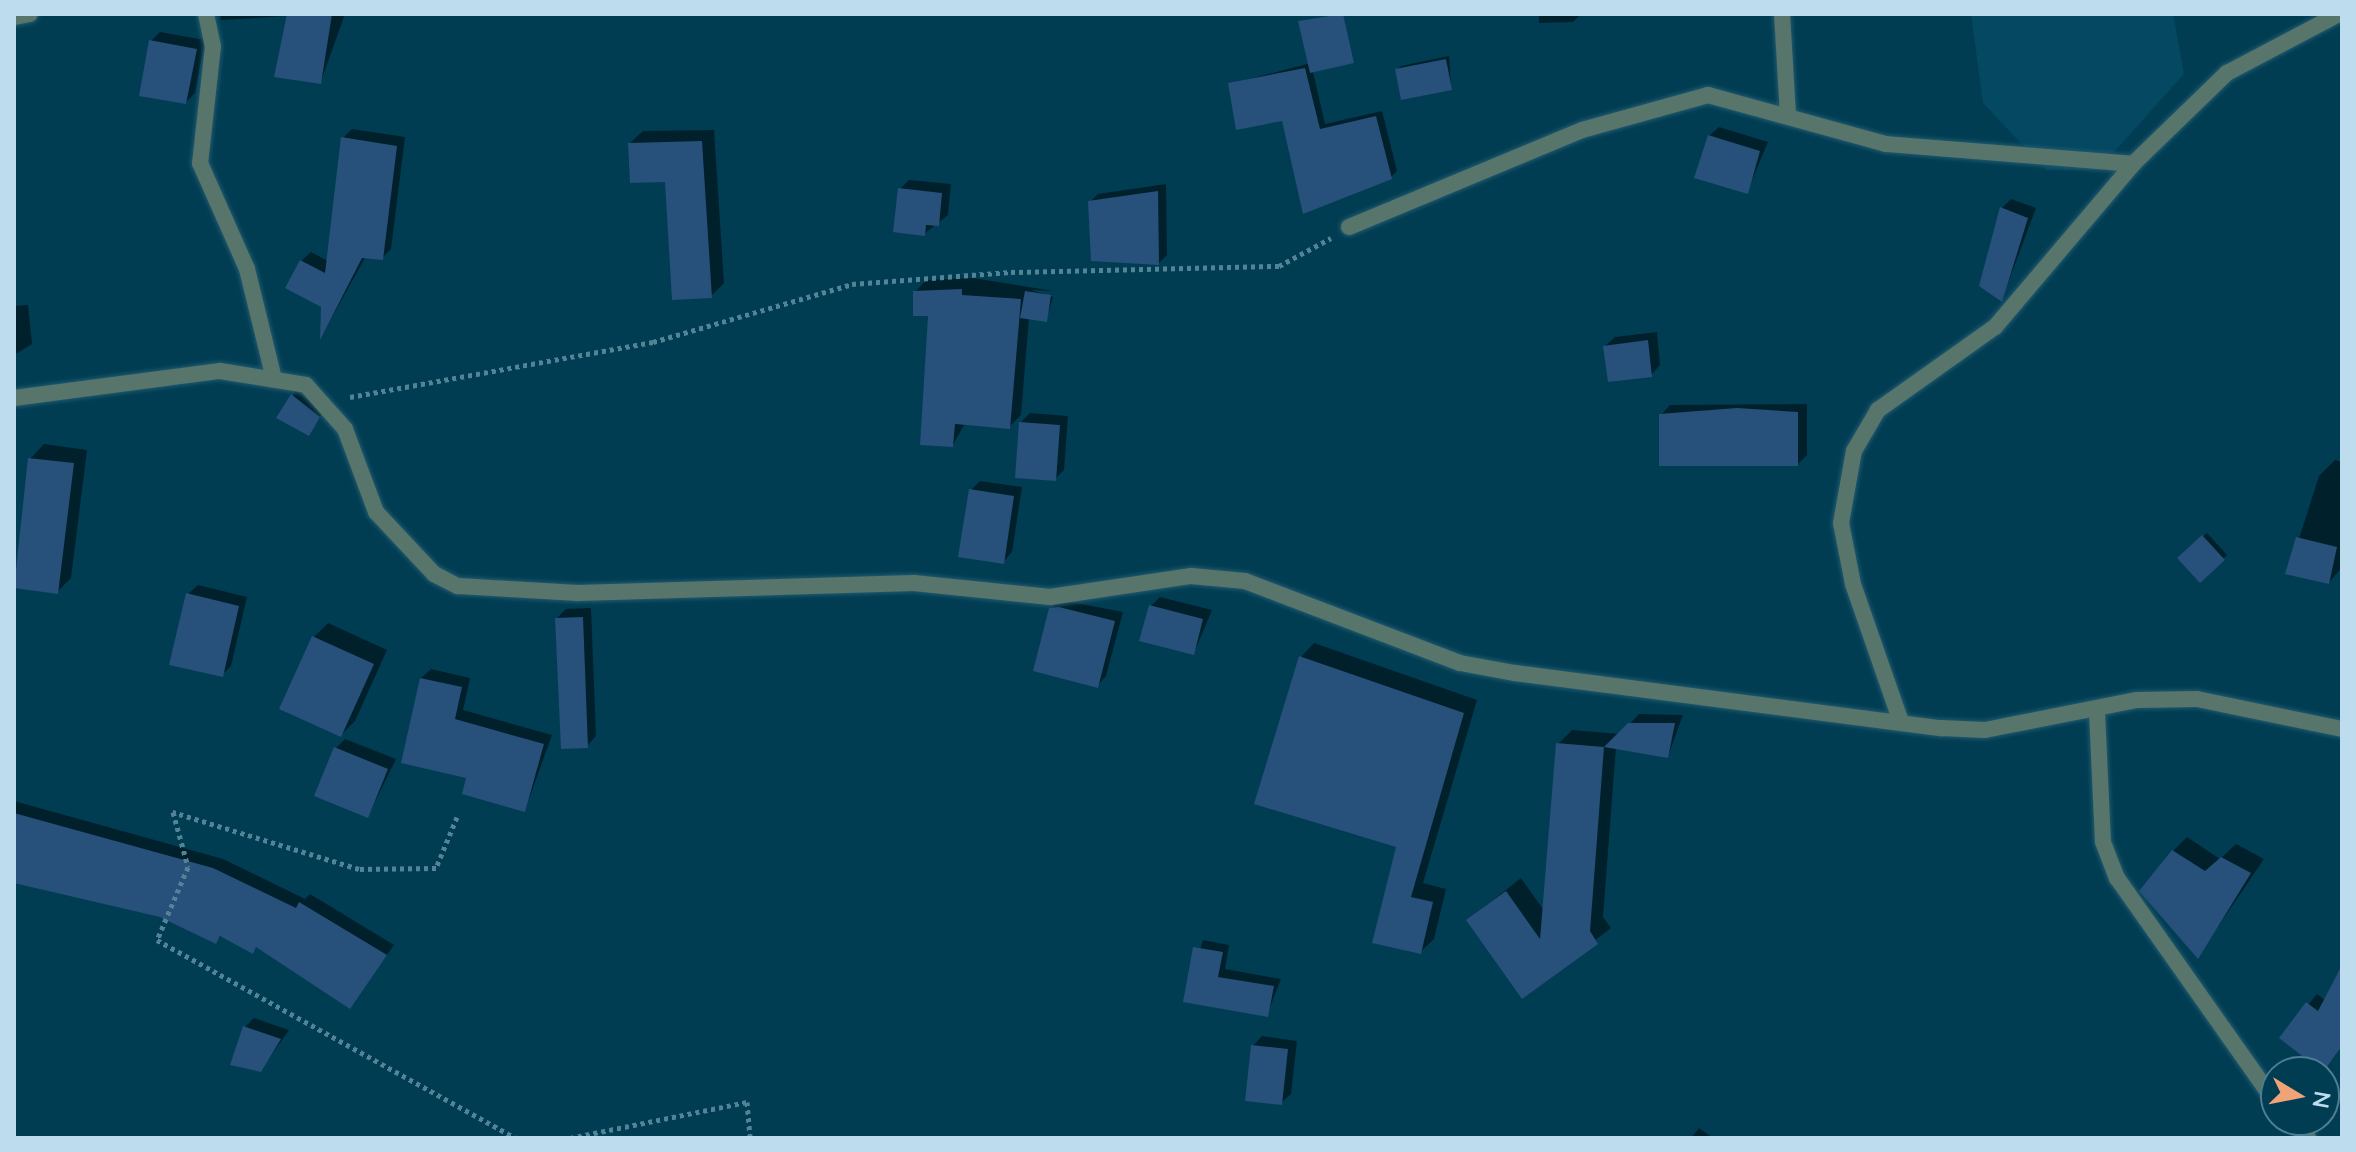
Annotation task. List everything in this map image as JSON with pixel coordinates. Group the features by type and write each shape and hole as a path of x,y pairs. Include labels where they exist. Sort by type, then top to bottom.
{"street":[{"path":"14,17 30,14"},
{"path":"206,14 213,46 200,163 247,269 273,375"},
{"path":"1782,14 1788,114"},
{"path":"1901,722 1853,584 1841,523 1854,451 1878,410 1995,327 2133,164 2227,73 2339,14"},
{"path":"1349,227 1582,130 1708,95 1788,114 1886,144 2133,164"},
{"path":"14,398 220,371 273,375 306,385 327,402 376,512 434,574 458,586 578,593 914,583 1050,597 1191,576 1232,580 1460,663 1901,722 1985,730 2097,711 2137,700 2197,699 2342,729"},
{"path":"2097,711 2103,842 2117,878 2260,1080"}],"path":[{"path":"327,402 653,342 852,284 1011,272 1279,266 1349,227"},
{"path":"457,817 436,868 359,869 173,812 188,867 157,940 296,1021 516,1138"},
{"path":"570,1138 747,1102 750,1138"}],"shaded area":[{"path":"1971,14 2173,14 2184,74 2098,170 2046,170 1983,103"}],"building":[{"path":"287,14 332,14 321,84 274,77"},
{"path":"1343,14 1354,63 1310,73 1298,21"},
{"path":"149,40 197,49 186,104 139,96"},
{"path":"1446,59 1452,90 1401,100 1395,69"},
{"path":"1305,68 1320,129 1376,116 1392,179 1303,214 1282,121 1236,130 1228,83"},
{"path":"1708,135 1760,151 1748,194 1694,178"},
{"path":"341,137 397,146 383,260 362,258 320,340 321,307 285,288 300,260 325,273"},
{"path":"702,141 712,298 672,300 665,182 630,183 628,143"},
{"path":"898,188 942,193 939,226 926,225 925,236 893,232"},
{"path":"1158,191 1159,265 1091,261 1088,201"},
{"path":"2000,207 2028,218 2002,302 1979,286"},
{"path":"962,289 962,295 1021,299 1010,429 955,424 953,447 920,445 928,316 913,316 913,291"},
{"path":"1025,291 1051,295 1047,322 1020,318"},
{"path":"1648,340 1652,377 1608,382 1603,346"},
{"path":"291,394 320,417 309,436 276,418"},
{"path":"1737,408 1798,412 1798,466 1659,466 1659,414"},
{"path":"1019,422 1060,425 1056,481 1015,478"},
{"path":"28,458 74,463 58,594 14,588"},
{"path":"969,489 1014,496 1004,564 958,557"},
{"path":"2202,535 2225,560 2200,583 2177,558"},
{"path":"2296,537 2337,547 2329,584 2285,574"},
{"path":"186,593 239,606 223,677 169,665"},
{"path":"1149,605 1203,619 1194,655 1139,641"},
{"path":"1059,607 1115,621 1098,688 1033,671 1049,608"},
{"path":"583,617 588,748 561,749 555,618"},
{"path":"312,636 374,664 341,737 279,709"},
{"path":"1299,656 1464,713 1411,897 1433,902 1421,954 1372,943 1396,847 1254,804"},
{"path":"420,678 462,687 455,719 544,744 525,812 462,794 466,778 401,763"},
{"path":"1628,723 1675,723 1668,758 1604,747"},
{"path":"1556,743 1604,747 1590,931 1598,944 1522,999 1466,920 1506,891 1540,939"},
{"path":"334,747 388,769 368,818 314,796"},
{"path":"14,813 213,868 296,908 299,902 387,955 350,1009 256,947 253,954 220,936 216,944 160,917 14,883"},
{"path":"2172,850 2205,871 2221,857 2251,873 2198,959 2139,891"},
{"path":"1193,947 1223,952 1218,977 1274,986 1268,1017 1183,1002"},
{"path":"2342,965 2342,1046 2335,1056 2302,1056 2279,1038 2306,1002 2318,1011"},
{"path":"243,1026 281,1039 261,1072 230,1065"},
{"path":"1251,1045 1288,1049 1282,1105 1245,1101"}]}
